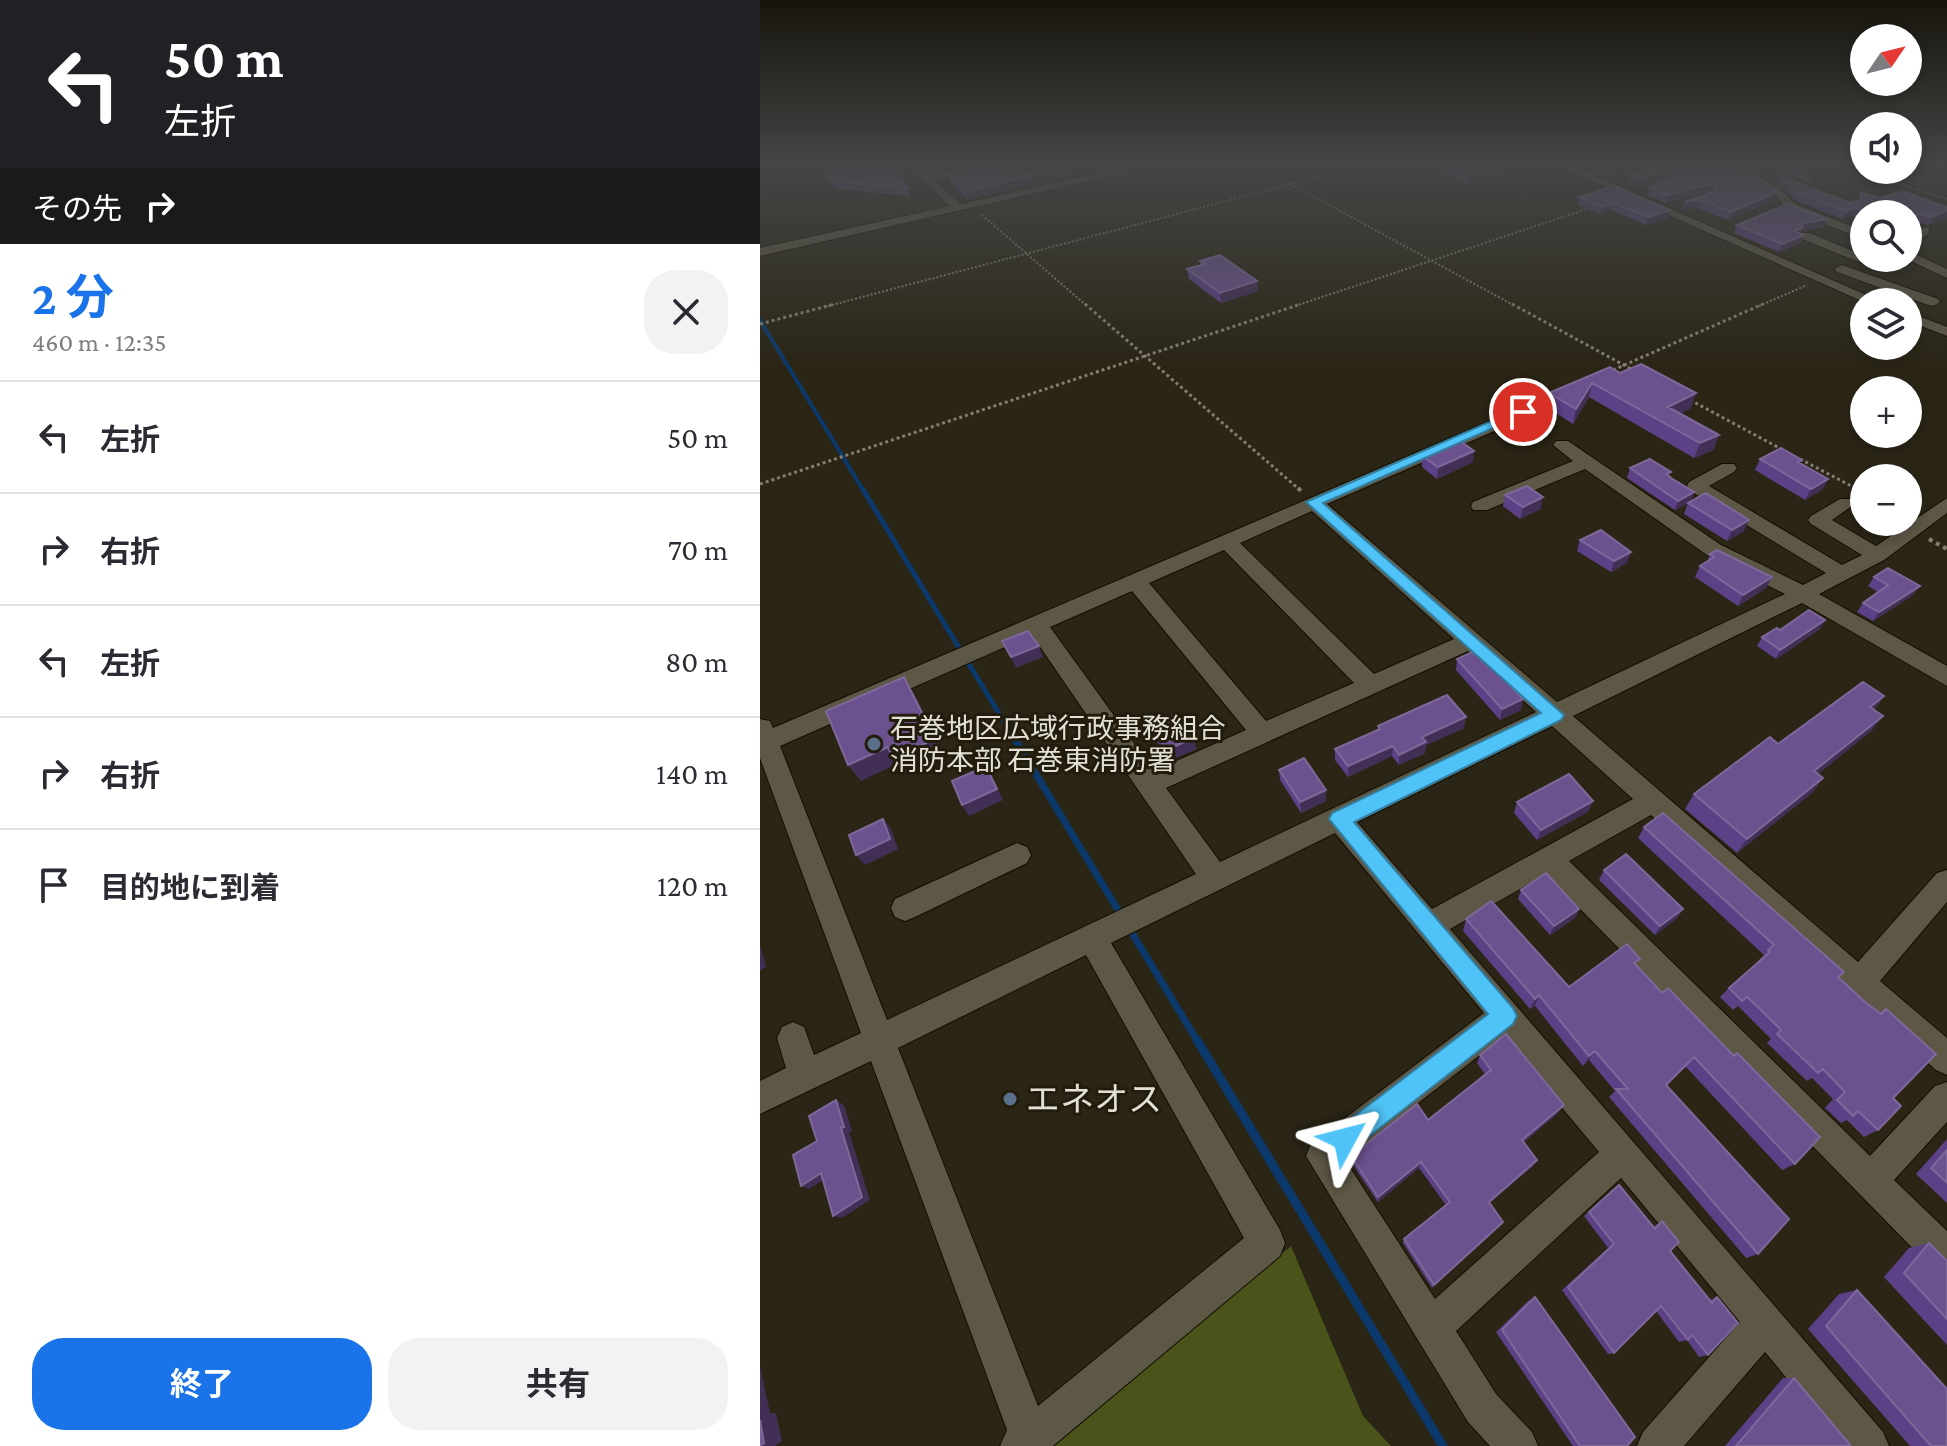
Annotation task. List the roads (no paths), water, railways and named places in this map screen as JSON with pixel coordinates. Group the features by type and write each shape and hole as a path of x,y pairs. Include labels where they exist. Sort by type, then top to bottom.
{"street":[{"path":"760,252 861,230"},
{"path":"1710,230 1850,292"},
{"path":"1789,234 1799,238 1811,234 1850,252"},
{"path":"1933,267 1947,259"},
{"path":"1922,262 1947,274"},
{"path":"1842,269 1933,302"},
{"path":"1922,322 1947,332"},
{"path":"1100,932 1267,1243 1028,1443 762,737 951,661 1523,412"},
{"path":"1562,445 1714,550 1803,594 1947,677"},
{"path":"1480,506 1586,462"},
{"path":"1728,468 1696,486 1843,574"},
{"path":"1850,501 1818,520 1877,555"},
{"path":"1313,502 1947,1059"},
{"path":"760,1098 1843,574 1877,555 1947,504"},
{"path":"1226,540 1371,685"},
{"path":"1135,580 1262,733"},
{"path":"1036,624 1216,879"},
{"path":"1149,784 1470,641"},
{"path":"1430,925 1653,801"},
{"path":"1339,819 1869,1446"},
{"path":"905,908 1017,855"},
{"path":"1548,858 1947,1257"},
{"path":"1860,982 1947,882"},
{"path":"1505,1016 1323,1156 1482,1408 1518,1446"},
{"path":"793,1038 805,1077"},
{"path":"1871,1180 1947,1098"},
{"path":"1431,1328 1622,1154"},
{"path":"1657,1446 1766,1322"}],"waterway":[{"path":"760,320 863,490"},
{"path":"862,488 1009,730"},
{"path":"1008,728 1121,915"},
{"path":"1129,928 1198,1042"},
{"path":"1197,1040 1443,1446"}],"place":[{"name":"石巻地区広域行政事務組合 消防本部 石巻東消防署","path":"874,744"},
{"name":"エネオス","path":"1010,1099"}]}
